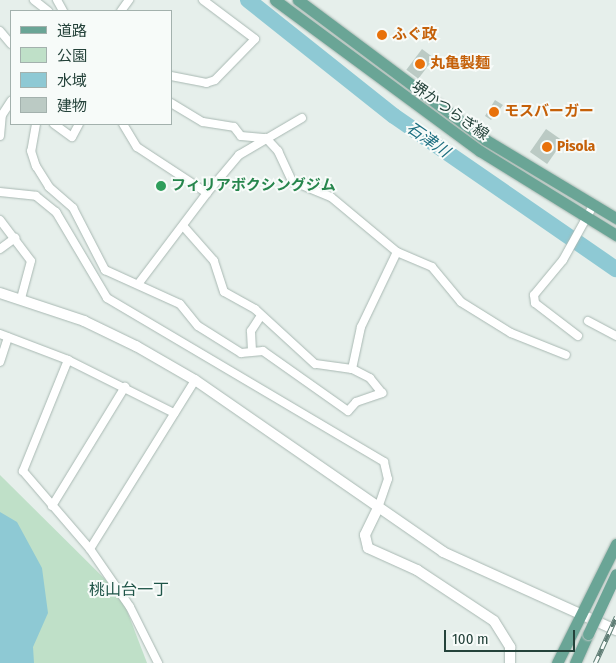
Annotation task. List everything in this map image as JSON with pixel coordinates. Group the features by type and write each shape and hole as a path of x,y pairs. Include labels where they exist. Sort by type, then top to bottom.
{"main road":[{"name":"堺かつらぎ線","path":"275,0 480,152 584,222 616,235"},
{"name":"堺かつらぎ線","path":"298,0 486,140 616,218"},
{"path":"557,663 584,615 616,544"},
{"path":"575,663 616,574"}],"street":[{"path":"34,0 47,10"},
{"path":"121,10 129,0"},
{"path":"172,76 206,83 215,80 255,39 203,0"},
{"path":"0,32 10,43"},
{"path":"0,136 1,115 10,102"},
{"path":"172,104 202,122 234,127 240,136 266,138 278,151 292,181 331,197 397,252 432,266 454,296 511,333 566,355"},
{"path":"138,283 239,155 302,118"},
{"path":"36,125 31,151 44,181 73,208 104,270 138,283 180,304 198,326 241,353 263,351 348,411 356,402 382,392 352,369 315,364 260,317 219,286 214,261 184,227"},
{"path":"55,125 72,137 78,125"},
{"path":"124,125 137,147 207,194"},
{"path":"0,192 36,196 56,212 107,298 384,462 388,479 378,508 365,535 368,548 417,570 494,621 510,647 510,663"},
{"path":"578,336 535,304 537,290 565,255 594,204"},
{"path":"0,220 31,261 22,299"},
{"path":"0,249 14,238"},
{"path":"352,369 362,327 397,252"},
{"path":"0,293 84,321 194,380 443,552 616,630"},
{"path":"252,351 251,331 260,317"},
{"path":"588,321 616,336"},
{"path":"0,334 68,360 174,413"},
{"path":"0,362 8,337"},
{"path":"68,360 22,465 52,506 90,549 130,608 158,663"},
{"path":"90,549 194,380"},
{"path":"52,506 125,387"}],"green space":[{"path":"0,475 121,595 147,663 0,663"}],"water":[{"path":"0,512 17,522 42,568 48,613 33,647 34,663 0,663"}],"building":[{"name":"丸亀製麺","path":"422,49 434,58 418,79 406,70"},
{"path":"495,100 503,105 491,120 485,116"},
{"path":"546,129 563,141 547,164 530,152"}],"waterway":[{"name":"石津川","path":"248,0 394,116 616,269"}],"railway":[{"path":"595,663 616,617"}],"place":[{"name":"ふぐ政","path":"382,35"},
{"name":"丸亀製麺","path":"420,64"},
{"name":"モスバーガー","path":"494,112"},
{"name":"Pisola","path":"547,147"},
{"name":"フィリアボクシングジム","path":"161,186"}],"district":[{"name":"桃山台一丁","path":"129,590"}]}
